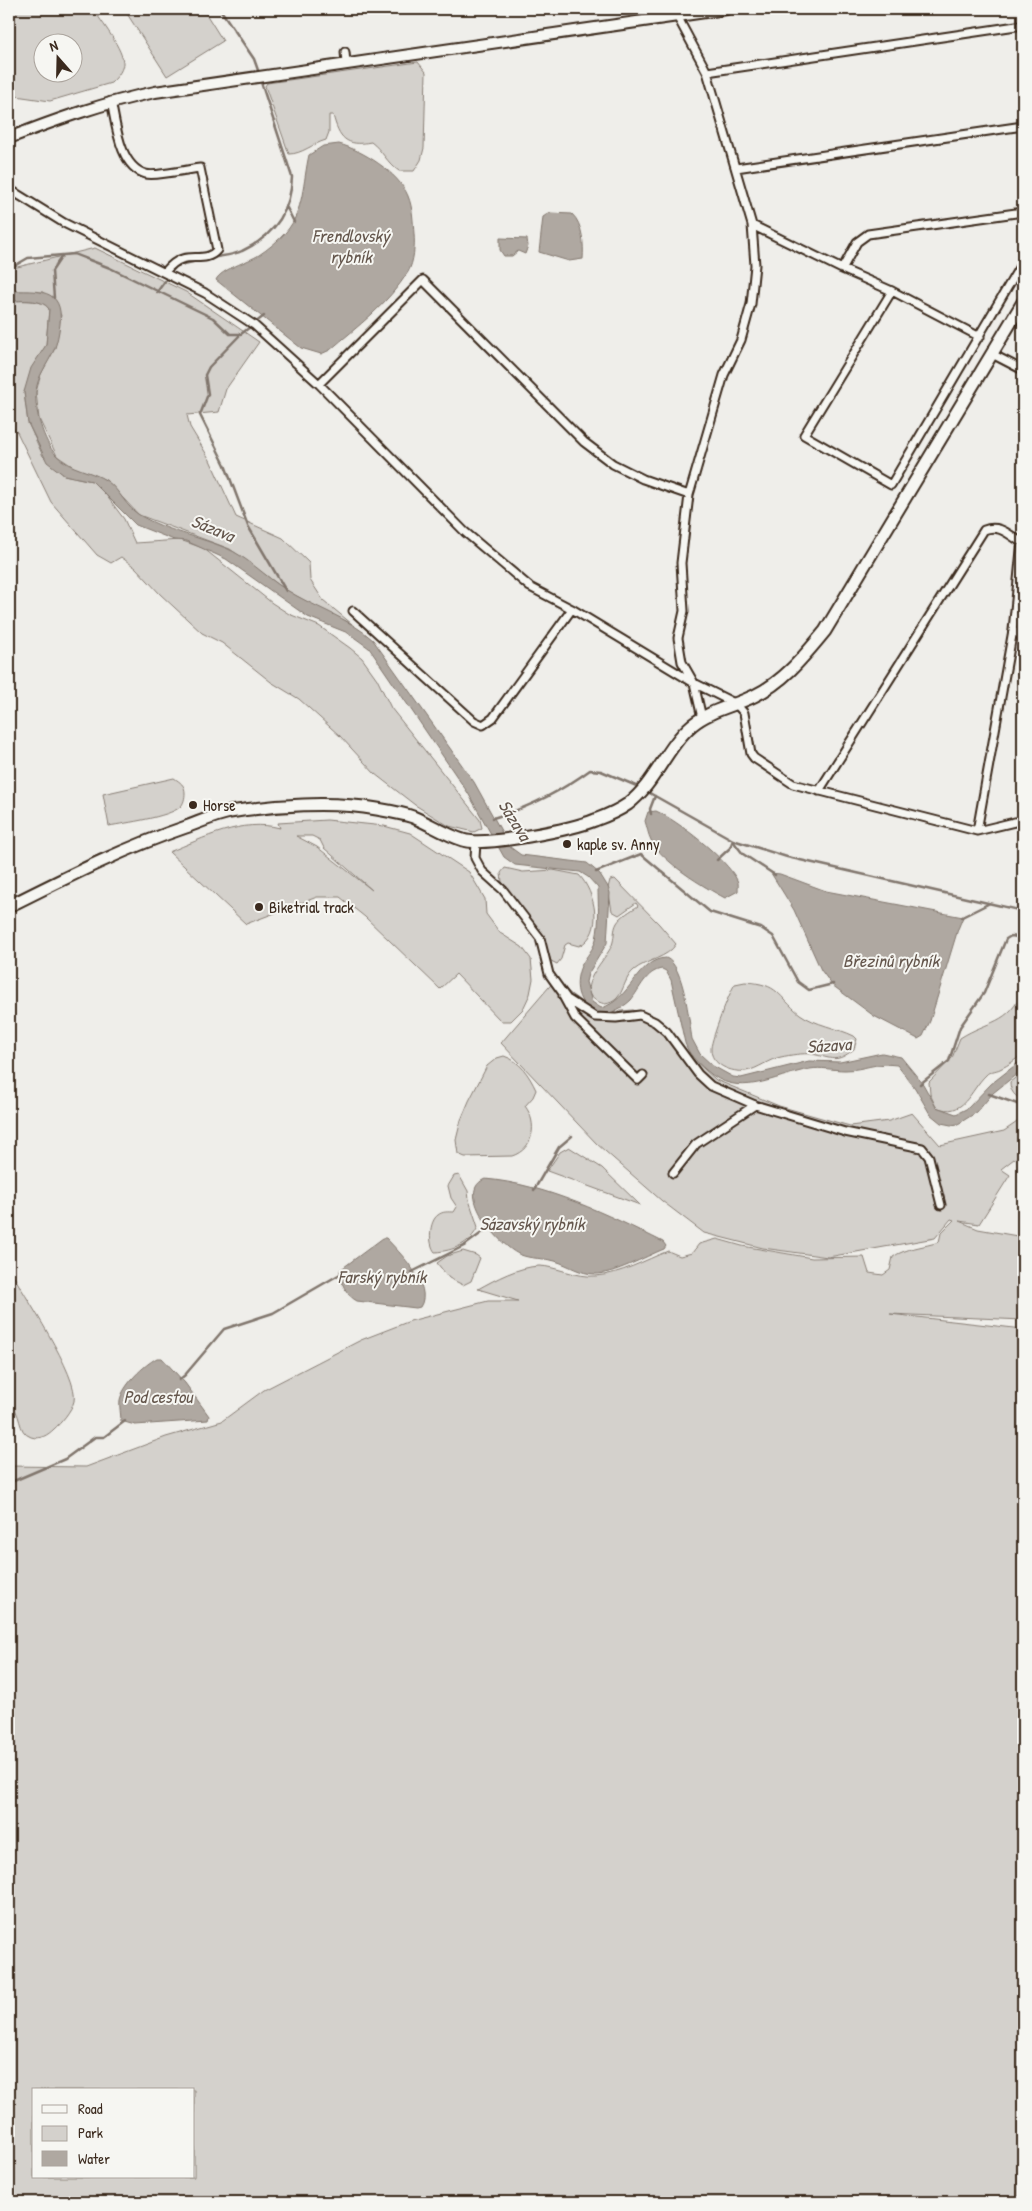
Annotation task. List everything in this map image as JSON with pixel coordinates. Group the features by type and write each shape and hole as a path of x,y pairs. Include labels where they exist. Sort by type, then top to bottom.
{"main road":[{"path":"9,906 138,844 227,812 277,807 328,805 374,808 414,818 463,840 476,843 508,839 593,821 630,803 690,727 702,718 766,690 792,670 825,631 1023,302"}],"street":[{"path":"9,138 62,117 111,101 155,92 346,58 726,9"},
{"path":"677,16 707,72 752,225 755,265 751,304 741,340 724,375 689,495 682,563 684,611 678,638 682,662 694,683 702,718"},
{"path":"707,72 1023,25"},
{"path":"111,101 122,146 132,165 146,175 200,168 217,250 207,257 183,259 173,263 165,272"},
{"path":"736,168 1023,126"},
{"path":"9,188 64,223 205,293 254,325 319,384 465,532 530,588 572,610 694,683 736,704 744,713 751,754 754,758 793,784 977,831 1023,820"},
{"path":"842,269 857,242 868,234 1023,212"},
{"path":"752,225 892,291 980,337"},
{"path":"892,291 804,434 891,485 1023,262"},
{"path":"319,384 424,280 584,442 613,464 643,479 689,495"},
{"path":"992,354 1023,370"},
{"path":"819,791 984,530 998,527 1022,540 1013,630 977,831"},
{"path":"353,611 474,721 483,725 493,718 572,610"},
{"path":"1013,630 1023,637"},
{"path":"476,843 475,858 482,871 503,890 540,938 550,974 574,1018 638,1080 643,1075"},
{"path":"561,992 567,999 594,1017 616,1018 640,1015 655,1022 667,1032 698,1074 711,1086 756,1105 845,1132 922,1148 930,1157 941,1205"},
{"path":"673,1173 696,1144 756,1105"}],"green space":[{"path":"9,9 93,9 120,51 123,64 121,70 111,83 50,101 9,95"},
{"path":"124,9 203,9 223,41 167,76"},
{"path":"418,62 426,72 424,148 421,160 414,171 399,171 371,142 355,143 345,139 338,130 333,115 329,115 329,132 326,140 294,154 289,154 265,86 267,83"},
{"path":"95,248 186,292 259,342 226,389 219,412 187,415 190,427 210,460 236,517 283,538 309,563 310,580 323,600 352,624 312,605 283,588 230,549 139,515 106,480 75,468 57,456 39,419 36,392 41,374 55,348 61,315 43,292 9,291 9,269"},
{"path":"9,301 41,303 49,309 46,345 24,392 28,423 43,456 64,475 92,481 106,495 124,519 135,543 180,540 203,548 272,603 289,614 319,626 362,658 377,679 391,708 480,820 482,828 474,832 449,826 415,805 375,774 340,736 299,699 271,682 222,643 202,633 160,594 136,568 121,557 111,563 97,555 51,502 17,432 9,424"},
{"path":"174,778 182,784 185,790 184,800 180,807 157,817 109,826 103,794"},
{"path":"327,820 384,826 410,833 469,872 485,899 486,914 500,933 522,947 531,959 533,979 530,994 523,1009 511,1021 501,1021 456,974 440,989 365,917 340,897 317,897 246,924 169,852 223,831 252,826 280,828 278,823","holes":["296,836 312,836 320,840 324,848 372,890 317,847"]},
{"path":"505,868 523,872 553,870 579,875 585,882 595,912 592,932 587,940 579,946 568,943 565,945 561,959 557,964 551,961 542,936 528,922 502,882 501,873"},
{"path":"615,879 676,944 668,953 634,970 630,974 620,995 605,1004 594,999 589,993 589,985 612,945 617,923 638,906 636,903 619,915 612,911 608,888 610,880"},
{"path":"555,980 597,1013 633,1010 661,1021 692,1058 716,1080 779,1106 850,1126 889,1121 912,1113 940,1145 1004,1131 1023,1118 1023,1152 1001,1169 1010,1175 979,1224 959,1221 978,1229 1023,1237 1023,1320 890,1314 1023,1329 1023,2202 9,2202 9,1466 86,1467 166,1437 222,1421 264,1390 361,1340 410,1321 488,1301 518,1301 478,1289 515,1271 539,1266 581,1275 605,1275 624,1270 668,1251 680,1256 692,1253 699,1244 717,1239 742,1246 812,1258 864,1257 869,1273 883,1275 890,1270 893,1257 898,1254 939,1242 941,1233 954,1220 951,1219 935,1238 828,1257 763,1248 704,1233 662,1201 597,1144 501,1043"},
{"path":"745,982 772,988 792,1008 806,1018 854,1036 857,1039 854,1049 843,1057 834,1059 812,1054 796,1054 777,1058 746,1071 734,1071 723,1067 714,1059 711,1048 712,1042 732,989 735,984"},
{"path":"1023,990 1023,1054 998,1070 987,1074 960,1106 946,1110 936,1107 930,1094 929,1082 952,1058 960,1038 1004,1016 1011,1010"},
{"path":"504,1056 515,1061 523,1069 536,1090 525,1106 532,1120 532,1135 525,1148 512,1156 465,1157 458,1154 456,1140 461,1120 487,1066 497,1058"},
{"path":"1023,1072 1023,1100 1014,1093 1010,1082"},
{"path":"569,1147 602,1168 640,1205 547,1171 560,1152"},
{"path":"459,1175 468,1191 478,1227 475,1233 460,1246 435,1252 430,1238 431,1227 435,1218 440,1214 454,1212 457,1207 451,1198 448,1186 454,1176"},
{"path":"463,1251 480,1258 471,1281 463,1285 449,1278 437,1263 447,1256"},
{"path":"9,1268 49,1334 68,1373 73,1389 74,1401 69,1412 52,1431 41,1437 31,1437 23,1431 16,1412 9,1404"}],"water":[{"name":"Frendlovský rybník","path":"339,144 369,157 388,171 403,187 412,210 414,248 410,268 400,284 372,314 330,350 321,354 301,348 216,280 223,272 262,253 286,232 292,224 300,205 309,155 323,146"},
{"path":"549,213 572,214 576,218 582,235 583,259 569,261 539,252 543,217"},
{"path":"500,238 527,239 528,246 525,254 518,251 512,256 504,256 500,250"},
{"path":"9,291 38,292 53,297 58,303 60,324 58,338 38,381 36,392 38,416 44,434 56,455 68,464 107,481 131,508 141,516 233,552 285,589 363,632 373,640 474,782 510,847 521,855 587,863 600,874 610,893 607,943 588,974 586,982 592,1002 601,1008 611,1004 620,997 648,965 656,960 666,958 677,971 681,982 685,994 692,1039 700,1054 713,1066 733,1077 741,1078 809,1061 840,1062 882,1053 901,1057 923,1084 936,1107 956,1114 968,1108 991,1084 1023,1059 1023,1069 993,1093 977,1112 958,1124 951,1125 941,1123 930,1114 915,1088 897,1065 876,1065 845,1070 810,1069 743,1085 718,1079 699,1064 689,1051 685,1043 671,980 666,971 662,969 652,973 631,1000 618,1009 602,1015 588,1008 580,996 577,982 581,966 594,946 596,939 598,888 588,877 580,872 515,865 504,857 468,793 369,648 348,633 308,617 226,559 186,541 174,540 136,525 92,481 64,475 47,462 28,423 24,392 31,368 46,345 49,309 46,305 36,302 9,301"},
{"path":"656,811 688,831 713,851 732,871 738,881 738,891 725,898 695,881 664,857 651,840 645,821 648,812"},
{"name":"Březinů rybník","path":"771,873 780,874 826,891 963,917 930,1021 923,1036 918,1039 874,1016 832,985 821,970 794,910"},
{"name":"Sázavský rybník","path":"485,1179 531,1187 576,1202 663,1242 666,1246 664,1249 620,1268 595,1274 579,1271 555,1261 521,1255 513,1251 493,1232 477,1207 474,1196 477,1186"},
{"name":"Farský rybník","path":"383,1238 386,1238 406,1260 419,1280 423,1299 420,1307 357,1301 344,1288 340,1270"},
{"name":"Pod cestou","path":"157,1358 162,1358 185,1383 209,1416 208,1420 135,1425 121,1421 120,1400 125,1388 140,1370"}],"waterway":[{"path":"220,9 254,59 259,73"},
{"path":"212,258 239,252 263,238 279,221 288,201 292,177 260,79"},
{"path":"287,208 294,222"},
{"path":"9,269 28,258 74,254 110,268 213,318 230,334 241,334 209,367 205,375 208,394 200,415 225,465 248,526 286,591"},
{"path":"54,298 52,271 62,256"},
{"path":"157,292 176,266 201,260"},
{"path":"241,334 264,316"},
{"name":"Sázava","path":"493,818 543,798 590,770 601,771 639,787"},
{"path":"646,791 733,840 787,857 1023,911"},
{"path":"651,814 650,809 655,796"},
{"path":"717,860 730,848 733,840"},
{"path":"733,841 743,854 775,875"},
{"path":"596,872 641,854 710,912 761,928 773,936 798,982 809,990 833,984"},
{"path":"962,917 988,904"},
{"path":"920,1084 949,1061 960,1027 984,993 1006,939 1011,936 1023,938"},
{"path":"989,1094 1023,1106"},
{"path":"534,1190 559,1147 572,1136"},
{"path":"412,1272 464,1246 491,1226"},
{"path":"179,1380 224,1329 273,1313 342,1273"},
{"path":"9,1483 65,1459 95,1437 104,1437 125,1421"},
{"path":"857,2202 1023,2200"},
{"path":"809,2202 837,2202"}],"place":[{"name":"Horse","path":"193,805"},
{"name":"kaple sv. Anny","path":"567,844"},
{"name":"Biketrial track","path":"259,907"}]}
